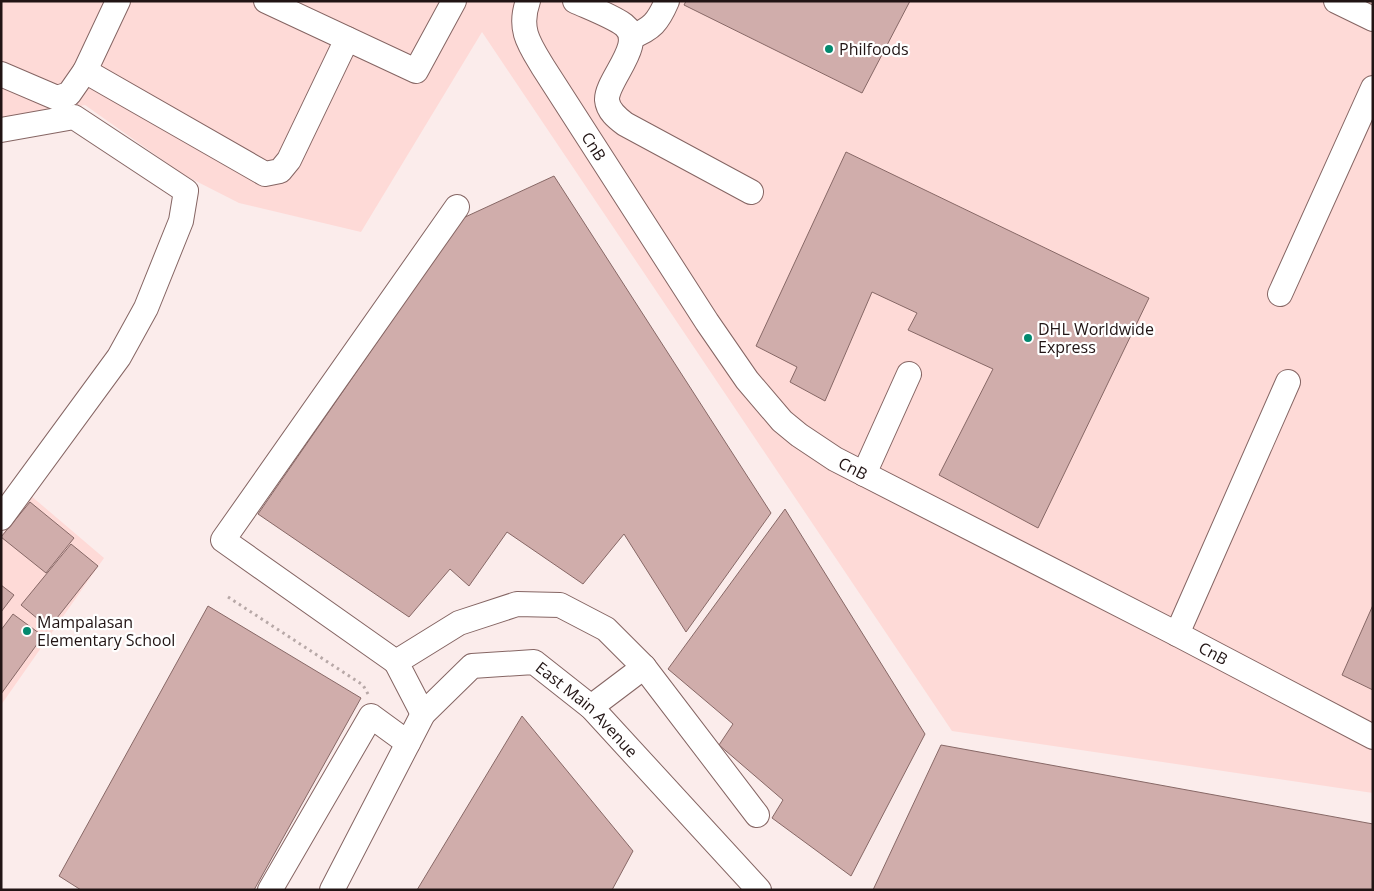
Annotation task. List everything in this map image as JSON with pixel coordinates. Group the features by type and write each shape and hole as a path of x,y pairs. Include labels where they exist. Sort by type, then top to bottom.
{"street":[{"path":"1,74 57,98 69,94 85,71 118,1"},
{"path":"266,1 416,71 454,1"},
{"name":"CnB","path":"528,1 523,27 533,50 732,360 764,402 787,426 818,449 864,474 1373,737"},
{"path":"575,1 626,26 631,37 631,48 610,89 607,99 610,109 616,117 625,124 751,192"},
{"path":"631,37 653,26 667,1"},
{"path":"1336,1 1373,19"},
{"path":"85,71 265,174 280,171 289,160 347,39"},
{"path":"1280,294 1373,88"},
{"path":"1,130 74,117 186,191 181,221 146,308 120,357 1,518"},
{"path":"423,714 396,662 223,540 457,207"},
{"path":"864,474 909,374"},
{"path":"1176,634 1288,382"},
{"path":"396,662 459,623 517,604 560,605 606,629 644,667 757,815"},
{"name":"East Main Avenue","path":"332,890 423,714 472,666 534,662 591,707 759,890"},
{"path":"591,707 644,667"},
{"path":"270,890 371,716 408,743"}],"path":[{"path":"228,597 363,685 371,701 371,716"}],"shaded area":[{"path":"1,1 1373,1 1373,793 952,731 482,32 361,232 239,203 184,175 85,105 1,121"},
{"name":"Mampalasan Elementary School","path":"30,495 104,558 1,705 1,536"}],"building":[{"name":"Philfoods","path":"686,1 910,1 862,93 684,5"},
{"name":"DHL Worldwide Express","path":"846,152 1149,298 1038,528 939,475 993,369 908,330 917,313 872,292 825,401 790,382 797,367 756,346"},
{"path":"554,176 771,513 686,632 624,534 583,584 507,532 469,586 450,569 409,617 258,514 463,218"},
{"path":"30,502 74,538 46,573 1,537"},
{"path":"785,509 925,734 851,876 772,818 783,800 719,745 733,724 668,669"},
{"path":"71,544 98,566 49,628 21,605"},
{"path":"1,585 14,595 1,612"},
{"path":"1373,605 1373,690 1342,675"},
{"path":"208,606 361,698 254,890 81,890 59,876"},
{"path":"13,614 43,636 1,694 1,630"},
{"path":"522,716 633,851 612,890 417,890"},
{"path":"941,745 1373,824 1373,890 873,890"}],"place":[{"name":"Philfoods","path":"829,49"},
{"name":"DHL Worldwide Express","path":"1028,338"},
{"name":"Mampalasan Elementary School","path":"27,631"}]}
